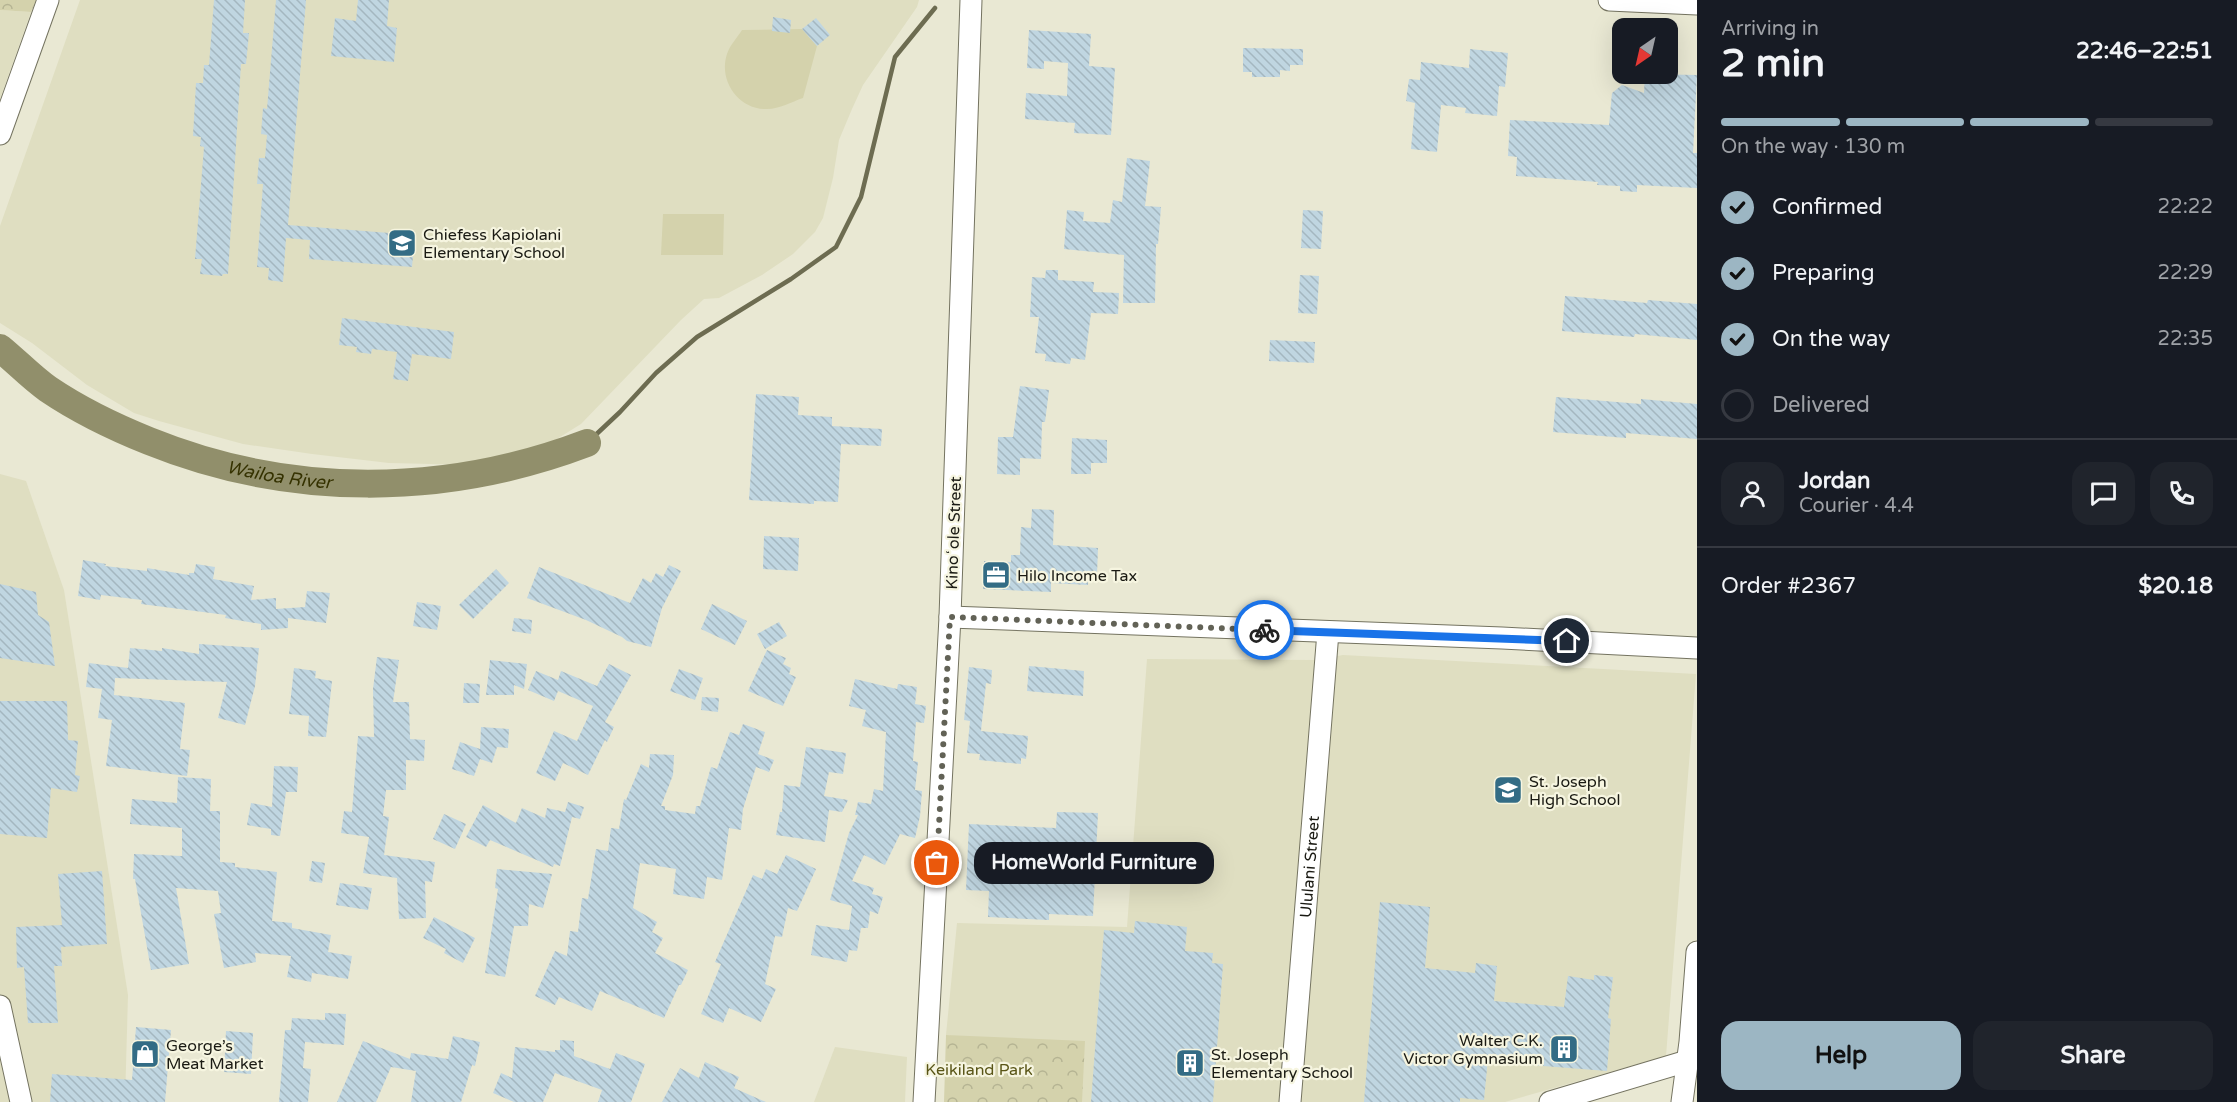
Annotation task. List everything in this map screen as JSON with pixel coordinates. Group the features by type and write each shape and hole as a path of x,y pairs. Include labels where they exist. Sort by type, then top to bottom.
{"street":[{"path":"0,134 48,0"},
{"name":"Kinoʻole Street","path":"924,1102 950,617 972,0"},
{"path":"1609,0 1697,4"},
{"path":"950,617 1502,638 1697,648"},
{"name":"Ululani Street","path":"1290,1102 1328,633"},
{"path":"1682,1102 1692,1059 1697,952"},
{"path":"0,1006 21,1102"},
{"path":"1550,1102 1692,1059"}],"shaded area":[{"name":"Chiefess Kapiolani Elementary School","path":"80,0 919,0 917,7 863,85 852,109 839,140 823,218 815,232 793,254 762,275 719,298 704,299 581,424 539,450 495,465 473,465 389,463 312,454 243,444 159,421 134,413 87,385 32,343 0,323 0,226"},
{"path":"0,10 31,12 0,99"},
{"path":"0,474 26,481 64,590 128,995 125,1102 0,1102"},
{"path":"1343,655 1696,674 1666,1056 1505,1102 947,1102 950,1035 946,1035 957,923 1127,927 1147,659 1315,660"},
{"path":"835,1047 907,1057 905,1102 814,1102"}],"green space":[{"path":"0,0 36,0 31,12 0,10"},
{"path":"802,29 817,46 803,98 772,109 757,108 740,99 728,84 725,64 728,51 742,30"},
{"path":"663,214 724,214 723,255 661,255"},
{"name":"Keikiland Park","path":"946,1035 1085,1041 1082,1102 944,1102"}],"building":[{"path":"214,0 245,0 243,33 249,33 246,64 241,64 228,274 222,276 200,274 202,259 195,259 204,147 200,146 201,137 193,136 196,83 203,83 204,65 209,65"},
{"path":"276,0 306,0 288,225 415,235 412,267 309,259 310,240 286,238 283,282 268,280 269,268 257,267 263,184 257,184 259,158 265,158 267,135 261,134 263,108 267,109"},
{"path":"358,0 389,0 387,26 397,28 394,62 331,56 335,18 356,21"},
{"path":"773,17 791,20 790,33 772,31"},
{"path":"816,18 830,35 817,46 802,29"},
{"path":"1029,30 1091,34 1089,66 1115,68 1111,135 1074,133 1075,123 1025,119 1026,93 1067,96 1068,63 1044,61 1044,69 1027,68"},
{"path":"1243,48 1303,49 1303,65 1290,65 1290,71 1280,70 1280,77 1252,77 1252,72 1243,72"},
{"path":"1470,49 1508,53 1505,87 1499,86 1497,116 1465,113 1466,108 1441,105 1437,152 1411,149 1415,103 1406,101 1409,79 1420,80 1421,62 1469,68"},
{"path":"1678,75 1697,75 1693,153 1697,153 1697,188 1637,185 1637,192 1620,191 1620,186 1597,185 1598,182 1516,176 1517,157 1508,156 1510,120 1609,125 1612,93 1622,85 1644,93 1644,84 1678,84"},
{"path":"1127,158 1150,161 1145,206 1161,207 1158,244 1156,244 1155,303 1123,303 1124,255 1064,249 1067,210 1084,212 1083,221 1110,223 1113,200 1122,202"},
{"path":"1303,210 1323,211 1321,249 1301,248"},
{"path":"1046,270 1058,270 1058,280 1094,282 1093,292 1119,293 1118,314 1091,313 1085,360 1071,358 1070,364 1045,361 1046,354 1035,353 1039,317 1030,317 1032,277 1045,278"},
{"path":"1300,275 1319,276 1317,314 1298,313"},
{"path":"1565,296 1647,303 1648,300 1697,304 1697,340 1635,334 1634,337 1562,331"},
{"path":"342,318 454,332 451,359 412,354 408,381 393,379 397,352 372,349 371,354 356,352 357,347 339,345"},
{"path":"1270,340 1315,342 1314,363 1269,361"},
{"path":"1020,386 1049,390 1045,422 1042,422 1041,459 1020,458 1020,475 997,474 998,437 1013,437"},
{"path":"756,394 799,397 798,415 832,417 832,426 882,429 881,446 841,444 838,502 814,501 814,504 749,500"},
{"path":"1556,397 1641,404 1641,399 1697,404 1697,439 1626,433 1626,438 1553,432"},
{"path":"1072,438 1107,440 1107,463 1091,463 1091,474 1071,474"},
{"path":"1032,509 1054,510 1053,545 1098,548 1097,575 1088,574 1088,585 1051,583 1051,592 983,589 984,561 1011,562 1011,555 1020,555 1021,527 1031,528"},
{"path":"764,536 799,538 798,571 763,569"},
{"path":"83,560 106,564 105,566 147,571 147,568 189,575 189,573 194,573 196,564 215,567 213,579 254,586 251,600 276,598 276,609 305,607 307,591 330,593 326,623 288,618 288,628 261,630 261,624 225,618 226,615 141,604 142,600 101,595 100,600 78,596"},
{"path":"669,565 681,571 662,608 651,647 627,641 586,620 527,598 539,567 630,603 643,578 651,583 656,573 663,577"},
{"path":"496,569 509,583 473,619 459,605"},
{"path":"0,584 36,592 38,615 49,622 55,666 0,658"},
{"path":"417,602 441,606 437,630 413,626"},
{"path":"712,604 747,621 735,645 701,629"},
{"path":"514,618 532,620 531,634 512,631"},
{"path":"779,622 787,636 765,649 757,634"},
{"path":"199,644 259,648 255,686 245,725 218,718 227,682 115,678 114,695 185,703 180,749 190,750 187,776 106,766 112,720 98,718 102,689 86,687 89,663 128,668 130,648 162,651 162,648 199,654"},
{"path":"767,650 786,658 783,664 791,668 789,674 796,677 783,706 748,691"},
{"path":"377,657 399,660 393,702 409,702 410,739 425,740 424,761 406,760 406,790 386,790 383,816 389,817 384,855 435,862 432,882 425,881 426,918 399,919 397,878 363,873 369,837 341,833 344,811 352,812 358,736 374,737 373,689"},
{"path":"490,660 527,664 524,689 514,685 514,695 486,695"},
{"path":"609,664 631,675 605,722 614,727 588,775 563,763 555,781 536,773 554,731 577,741 593,706 558,691 554,701 528,690 536,671 558,680 561,671 597,686"},
{"path":"1029,666 1084,671 1083,696 1027,691"},
{"path":"969,667 992,670 991,684 986,683 981,731 1028,736 1026,759 1021,758 1021,764 979,760 980,754 967,753 970,721 964,720"},
{"path":"294,668 316,671 315,678 332,681 326,737 308,736 309,716 289,714"},
{"path":"679,669 703,678 695,700 670,691"},
{"path":"855,679 897,689 898,684 917,687 915,704 926,706 924,723 916,722 913,761 918,762 915,790 922,791 915,838 900,834 885,865 864,855 852,881 874,888 872,894 883,897 878,914 870,911 868,928 861,928 857,951 849,950 847,962 811,955 816,925 849,930 852,906 830,900 849,833 858,815 855,815 858,802 871,804 874,789 883,791 886,732 862,726 866,710 849,706"},
{"path":"464,683 480,684 479,703 463,703"},
{"path":"702,697 719,698 718,712 701,710"},
{"path":"0,701 67,701 68,740 78,741 75,775 80,776 77,792 51,788 47,838 0,834"},
{"path":"743,724 765,732 758,754 774,760 769,772 756,767 743,809 741,830 729,828 722,880 707,877 704,899 673,894 676,869 640,863 633,908 657,922 652,932 663,938 655,953 688,970 664,1018 600,991 592,1011 559,997 555,1005 535,996 555,951 567,956 570,931 578,932 582,898 588,899 596,849 608,851 611,828 619,829 624,799 626,800 641,764 649,768 650,754 674,755 673,775 661,806 665,806 665,810 695,814 696,806 700,806 711,767 717,769 730,732 739,735"},
{"path":"481,727 509,729 508,748 497,747 492,763 480,759 474,776 452,769 460,742 480,749"},
{"path":"806,747 846,753 843,774 829,772 824,796 848,800 842,812 829,810 825,842 776,835 780,812 782,812 784,785 800,787"},
{"path":"274,766 298,767 297,792 286,792 280,836 271,835 271,829 247,825 251,803 272,807"},
{"path":"178,777 211,779 210,811 220,811 220,862 235,863 235,867 277,872 272,921 292,923 292,928 331,935 328,952 352,956 348,979 312,973 311,982 287,977 291,956 255,953 256,962 224,968 214,914 221,913 218,891 176,888 189,964 151,970 135,879 133,879 134,854 182,856 182,828 130,824 132,799 177,803"},
{"path":"568,802 584,807 580,819 572,817 560,866 554,864 553,867 490,840 486,847 466,837 483,805 516,823 522,808 545,818 547,808 565,812"},
{"path":"1057,812 1098,813 1093,916 1049,914 1049,920 988,917 989,891 966,890 969,824 1056,828"},
{"path":"444,814 466,824 455,849 433,839"},
{"path":"786,855 816,869 797,911 788,908 782,937 775,936 765,984 776,989 761,1022 729,1008 723,1023 701,1014 721,964 715,962 753,875 762,879 766,869 777,874"},
{"path":"312,861 325,863 322,883 309,881"},
{"path":"497,869 552,874 543,908 529,904 528,926 514,926 505,977 485,973 498,889 495,888"},
{"path":"102,871 107,944 61,947 62,966 54,966 58,1023 28,1023 24,967 17,968 16,927 62,925 58,874"},
{"path":"340,883 372,888 368,910 336,905"},
{"path":"1380,902 1430,907 1425,968 1475,973 1476,963 1497,966 1494,1001 1564,1007 1568,976 1594,980 1594,975 1613,977 1608,1018 1611,1019 1607,1071 1518,1064 1518,1060 1488,1058 1484,1100 1460,1098 1460,1102 1364,1102"},
{"path":"434,917 475,938 463,963 444,953 446,949 423,938"},
{"path":"1135,921 1187,927 1185,951 1213,953 1212,963 1223,964 1213,1102 1091,1102 1104,930 1134,933"},
{"path":"325,1013 346,1014 344,1045 305,1042 303,1068 311,1069 308,1102 279,1102 285,1030 291,1030 292,1018 325,1020"},
{"path":"136,1027 171,1030 165,1102 50,1102 52,1074 132,1080"},
{"path":"226,1031 253,1033 251,1074 224,1072"},
{"path":"453,1036 480,1042 475,1066 472,1065 461,1102 411,1102 416,1071 391,1067 376,1102 337,1102 363,1041 410,1059 411,1053 448,1059"},
{"path":"560,1040 574,1041 574,1056 610,1069 616,1053 645,1064 631,1102 598,1102 602,1090 555,1073 543,1102 514,1102 493,1093 501,1073 512,1078 515,1047 555,1052 555,1050 560,1050"},
{"path":"705,1062 739,1077 734,1088 766,1102 662,1102 680,1068 699,1078"}],"waterway":[{"path":"587,443 656,373 697,337 791,279 836,247 861,197 895,57 935,8"},
{"name":"Wailoa River","path":"0,348 48,389 110,424 202,460 257,473 312,481 368,484 423,481 478,473 533,461 587,443"}],"way so far":[{"path":"937,863 950,617 974,620 1264,630"}],"place":[{"name":"Chiefess Kapiolani Elementary School","path":"402,243"},
{"name":"Hilo Income Tax","path":"996,575"},
{"name":"St. Joseph High School","path":"1508,790"},
{"name":"HomeWorld Furniture","path":"937,863"},
{"name":"Walter C.K. Victor Gymnasium","path":"1564,1049"},
{"name":"George’s Meat Market","path":"145,1054"},
{"name":"St. Joseph Elementary School","path":"1190,1063"}],"route":[{"path":"1264,630 1567,641"}]}
